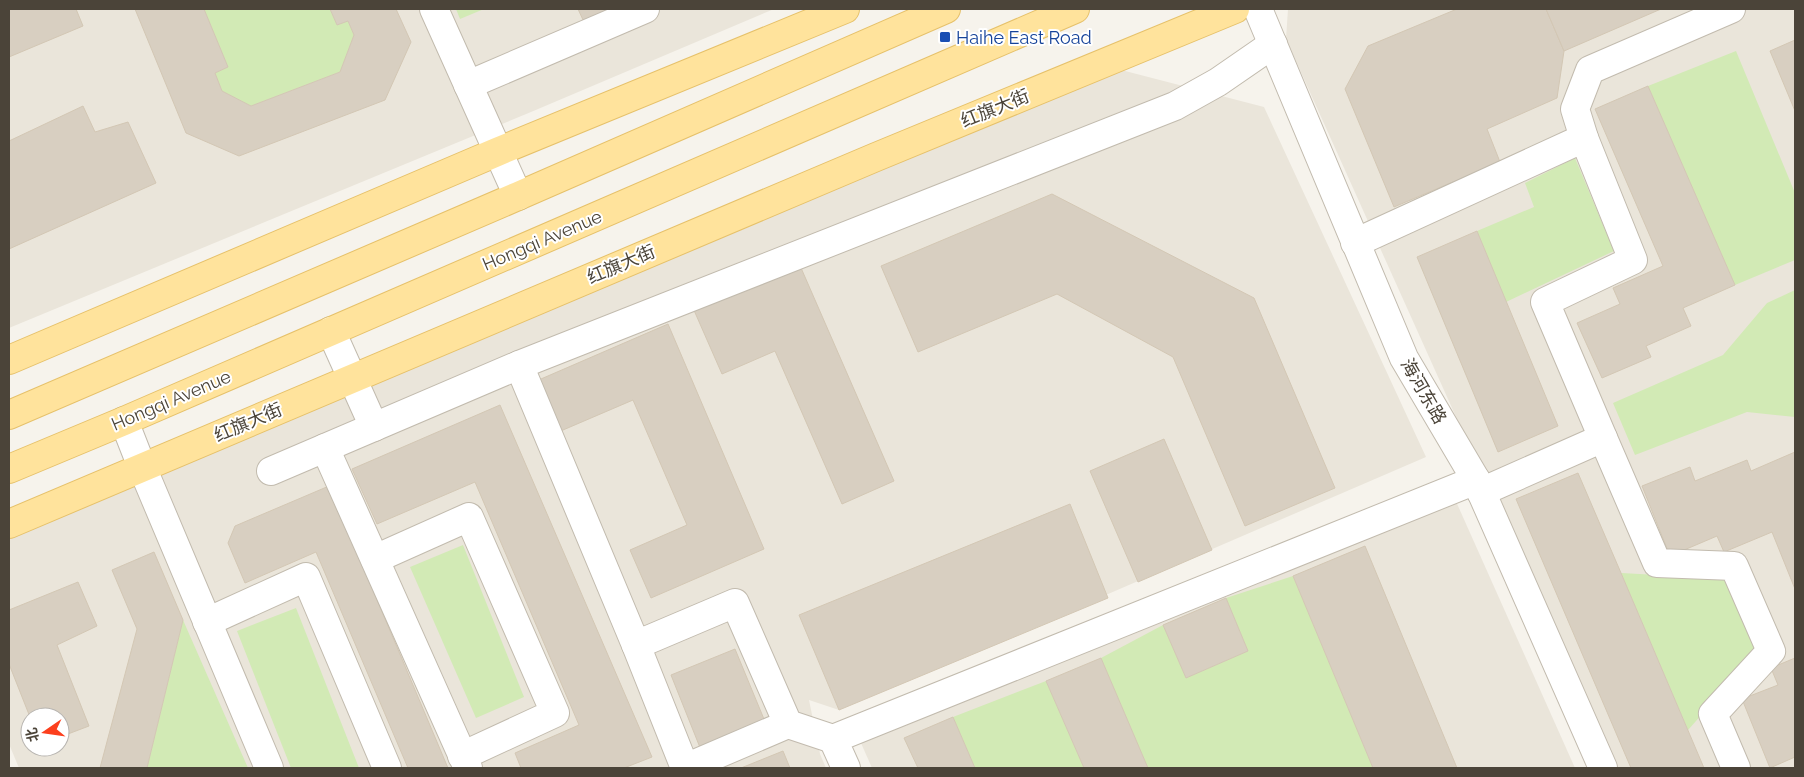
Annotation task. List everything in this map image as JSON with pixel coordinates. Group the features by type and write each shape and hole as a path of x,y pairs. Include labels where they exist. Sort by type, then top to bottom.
{"main road":[{"path":"9,360 497,152 845,9"},
{"path":"9,415 946,9"},
{"name":"Hongqi Avenue","path":"9,469 1075,9"},
{"name":"红旗大街","path":"9,524 876,157 1235,9"}],"street":[{"path":"434,9 518,196"},
{"path":"468,85 645,9"},
{"name":"海河东路","path":"1258,9 1404,358 1479,486 1603,768"},
{"path":"1731,9 1590,70 1575,109 1584,138 1633,260 1545,302 1657,562 1734,566 1771,651 1713,714 1736,768"},
{"path":"271,471 519,365 1175,106 1218,82 1273,44"},
{"path":"1355,243 1584,138"},
{"path":"331,331 374,427"},
{"path":"519,365 636,645 685,768 788,724 833,739 1603,438"},
{"path":"124,421 269,768"},
{"path":"326,448 375,559 465,762 555,713 469,517 375,559"},
{"path":"207,622 306,576 387,768"},
{"path":"636,645 735,603 788,724"},
{"path":"833,739 846,768"}],"shaded area":[{"path":"9,9 774,9 531,112 9,328"},
{"path":"1288,9 1795,9 1795,768 1614,768 1286,39"},
{"path":"1102,65 1264,107 1426,457 839,710 809,700 820,754 826,768 19,768 9,744 9,520"},
{"path":"1450,488 1575,768 872,768 861,743"}],"green space":[{"path":"204,9 330,9 337,25 348,21 354,35 340,72 251,106 222,91 215,73 228,67"},
{"path":"456,9 484,9 460,19"},
{"path":"1736,51 1795,193 1795,260 1735,285 1648,86"},
{"path":"1575,158 1614,251 1506,302 1477,231 1534,207 1525,183"},
{"path":"1795,290 1795,417 1747,412 1635,455 1613,403 1723,355 1767,303"},
{"path":"463,545 524,697 476,718 410,567"},
{"path":"1621,573 1733,579 1760,649 1688,730"},
{"path":"1293,576 1373,768 1148,768 1101,658 1163,625 1186,678 1248,651 1226,598"},
{"path":"296,608 359,768 291,768 237,631"},
{"path":"183,620 248,768 147,768"},
{"path":"1046,681 1084,768 975,768 953,717"}],"building":[{"path":"9,9 76,9 83,26 9,57"},
{"path":"135,9 204,9 228,67 215,73 222,91 251,106 340,72 354,35 348,21 337,25 330,9 396,9 411,42 385,100 239,156 186,133"},
{"path":"578,9 614,9 584,22"},
{"path":"1457,9 1546,9 1564,51 1557,98 1487,129 1500,162 1394,207 1345,89 1368,46"},
{"path":"1546,9 1661,9 1564,51"},
{"path":"1795,40 1795,111 1770,51"},
{"path":"1648,86 1735,285 1683,308 1691,326 1646,346 1651,357 1602,378 1577,323 1620,304 1613,288 1663,266 1595,109"},
{"path":"83,106 95,132 128,122 156,183 9,249 9,141"},
{"path":"1052,194 1254,298 1335,488 1245,526 1173,357 1057,294 918,352 881,266"},
{"path":"1477,231 1558,426 1498,452 1417,257"},
{"path":"798,261 894,481 842,504 775,351 722,374 693,308"},
{"path":"668,324 764,549 651,598 630,550 687,525 633,400 556,433 534,382"},
{"path":"500,405 652,757 624,768 521,768 515,753 579,725 475,482 377,524 352,469"},
{"path":"1164,439 1212,550 1138,582 1090,471"},
{"path":"1795,452 1795,589 1772,532 1724,552 1717,536 1670,556 1642,486 1690,467 1695,481 1747,460 1751,471"},
{"path":"1578,473 1704,768 1631,768 1516,499"},
{"path":"329,486 448,768 408,768 316,552 245,583 228,543 235,526"},
{"path":"1070,504 1108,598 839,710 799,615"},
{"path":"1365,546 1457,768 1373,768 1293,576"},
{"path":"154,552 183,620 147,768 100,768 137,629 112,570"},
{"path":"78,582 97,626 57,645 89,726 70,733 70,707 26,707 9,664 9,610"},
{"path":"1226,598 1248,651 1186,678 1163,625"},
{"path":"735,649 766,724 701,750 671,675"},
{"path":"1101,658 1148,768 1084,768 1046,681"},
{"path":"1795,658 1795,757 1770,768 1742,699 1778,685 1771,668"},
{"path":"953,717 975,768 918,768 904,738"},
{"path":"783,751 790,768 741,768"}],"place":[{"name":"Haihe East Road","path":"945,37"}]}
